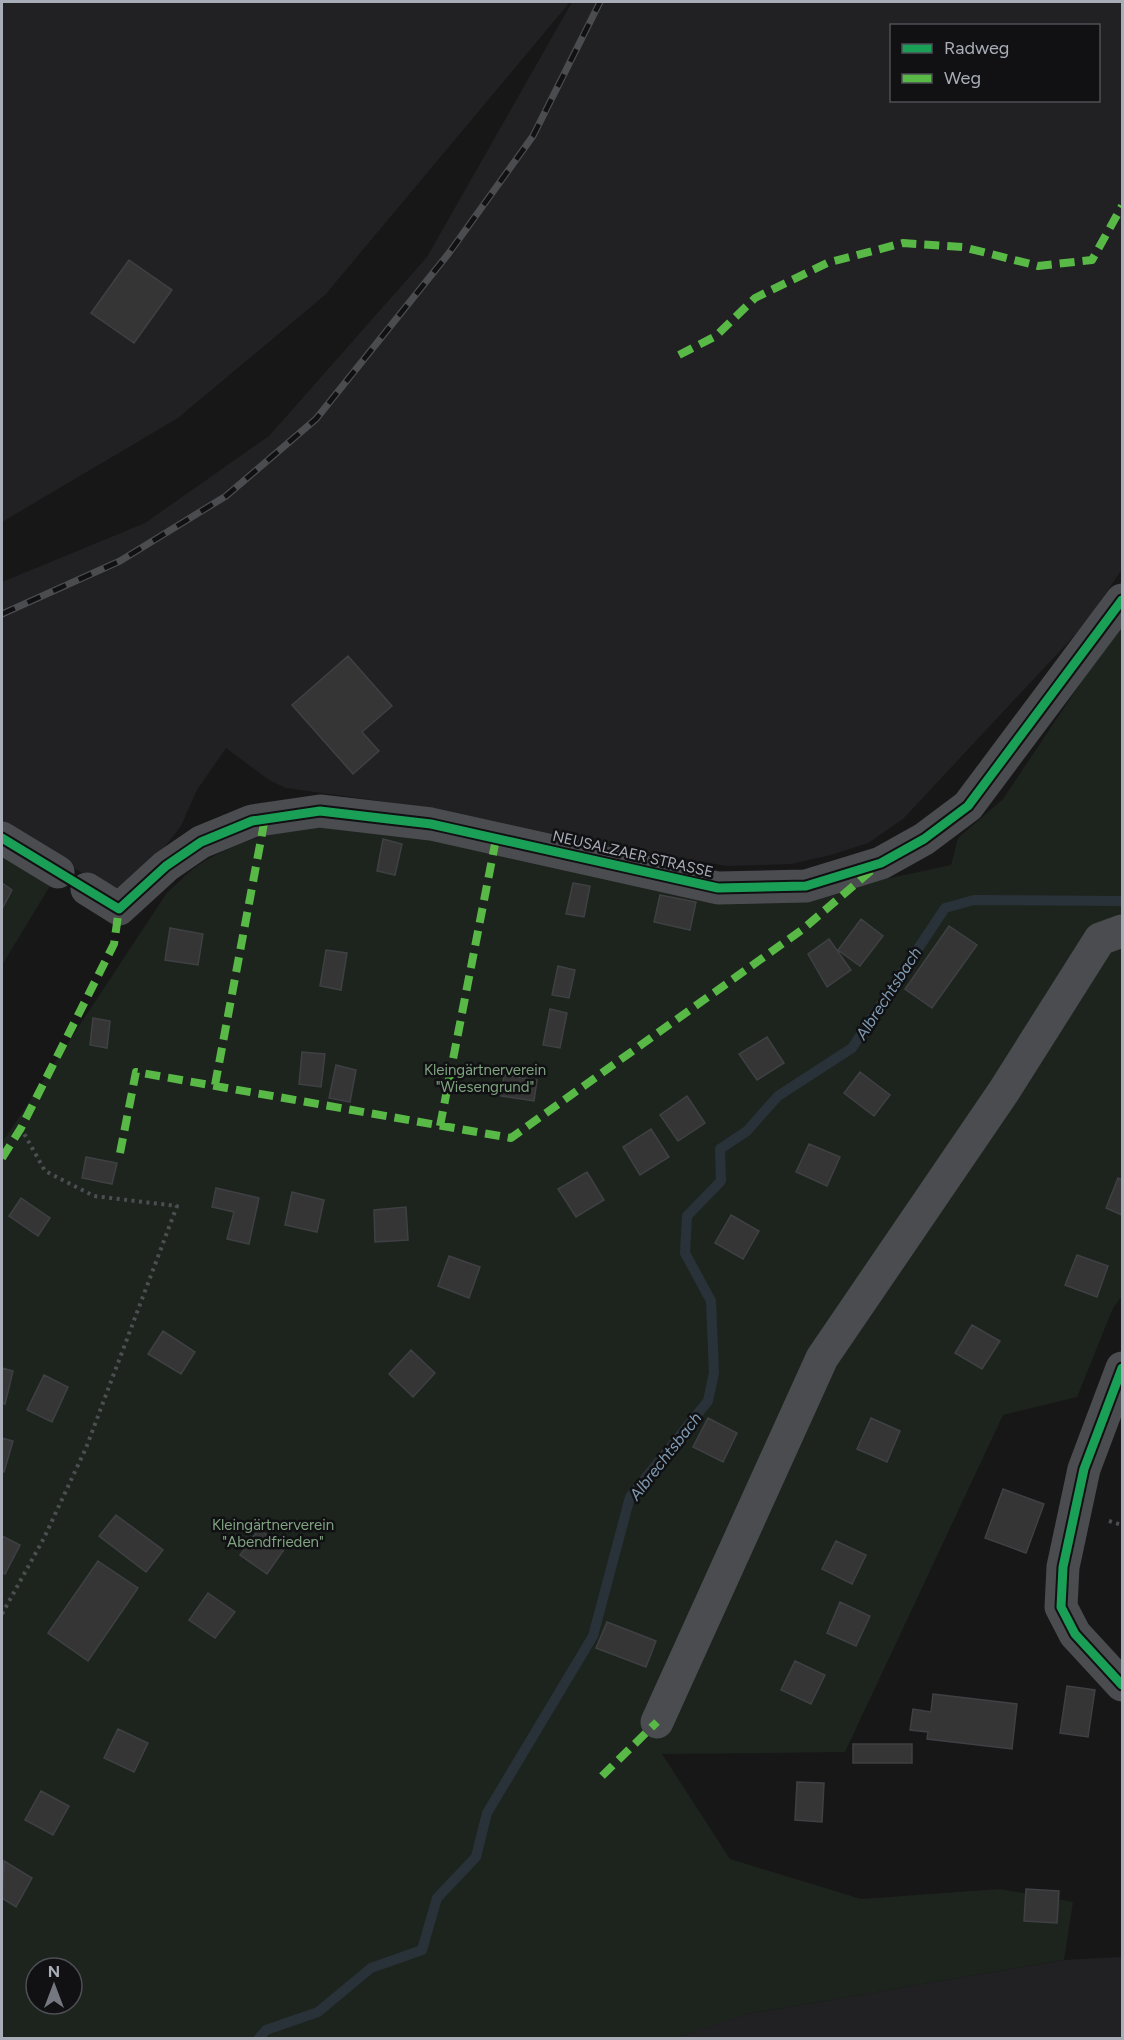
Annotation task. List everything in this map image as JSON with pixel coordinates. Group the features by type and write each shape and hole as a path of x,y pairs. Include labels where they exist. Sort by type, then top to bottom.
{"street":[{"name":"NEUSALZAER STRASSE","path":"87,889 119,909 166,866 201,842 252,821 320,811 430,824 718,888 806,886 881,862 924,839 968,806 1122,600"},
{"path":"2,838 58,872"},
{"path":"657,1722 822,1358 1004,1091 1100,939 1122,931"},
{"path":"1122,1368 1084,1469 1063,1567 1061,1607 1075,1634 1122,1685"}],"path":[{"path":"2,1614 44,1538 86,1448 177,1206 94,1196 45,1171 21,1128"}],"shaded area":[{"path":"2,2 570,2 325,295 178,418 2,522"},
{"path":"572,2 1122,2 1122,569 1086,623 903,819 868,843 831,855 791,864 727,866 540,834 387,802 286,788 269,780 226,748 197,790 181,826 160,853 121,889 101,885 2,823 2,582 145,523 269,436 427,257"},
{"path":"1122,1957 1122,2038 675,2038 747,2014 1064,1960"}],"green space":[{"path":"1122,621 1122,1296 1113,1308 1077,1397 1003,1415 845,1752 662,1754 730,1859 861,1899 1000,1889 1073,1902 1064,1960 747,2014 675,2038 2,2038 2,1143 166,894 197,866 226,850 272,834 320,824 806,896 951,865 958,838 1003,799"},
{"path":"2,856 50,886 2,965"}],"building":[{"path":"129,260 172,290 134,343 91,313"},
{"path":"348,656 392,706 362,732 379,751 353,774 292,705"},
{"path":"383,839 402,844 395,875 377,871"},
{"path":"2,883 12,890 2,909"},
{"path":"573,883 590,886 584,917 566,914"},
{"path":"660,895 696,902 690,930 654,922"},
{"path":"861,919 883,936 860,966 838,950"},
{"path":"949,926 977,945 932,1008 905,989"},
{"path":"170,928 203,934 198,965 165,960"},
{"path":"829,939 851,970 827,987 808,954"},
{"path":"326,950 347,953 341,990 320,986"},
{"path":"558,966 575,970 569,998 552,995"},
{"path":"550,1009 567,1013 560,1048 543,1045"},
{"path":"93,1018 110,1021 107,1048 90,1045"},
{"path":"767,1037 784,1063 757,1080 739,1054"},
{"path":"302,1052 325,1054 321,1087 299,1084"},
{"path":"336,1065 356,1070 350,1102 329,1098"},
{"path":"860,1072 890,1095 874,1116 844,1093"},
{"path":"504,1075 537,1080 534,1101 501,1096"},
{"path":"687,1096 705,1123 678,1141 660,1115"},
{"path":"651,1129 669,1157 640,1175 623,1147"},
{"path":"809,1144 840,1157 827,1186 796,1172"},
{"path":"86,1157 117,1163 112,1184 82,1178"},
{"path":"587,1172 604,1200 576,1217 558,1189"},
{"path":"1118,1178 1122,1180 1122,1215 1106,1208"},
{"path":"216,1188 259,1198 249,1244 227,1239 234,1212 212,1207"},
{"path":"292,1192 324,1200 317,1232 285,1225"},
{"path":"21,1198 50,1218 38,1236 9,1216"},
{"path":"406,1207 408,1240 375,1242 374,1210"},
{"path":"731,1215 759,1231 743,1259 715,1243"},
{"path":"1077,1255 1108,1266 1097,1297 1065,1285"},
{"path":"449,1256 480,1267 469,1298 438,1286"},
{"path":"972,1325 1000,1341 982,1369 955,1353"},
{"path":"163,1331 195,1352 181,1374 148,1354"},
{"path":"411,1350 435,1373 413,1397 389,1374"},
{"path":"2,1368 13,1371 5,1404 2,1403"},
{"path":"44,1375 68,1387 52,1422 27,1410"},
{"path":"708,1418 737,1433 723,1462 693,1447"},
{"path":"871,1418 900,1431 887,1462 857,1449"},
{"path":"2,1438 13,1441 4,1472 2,1471"},
{"path":"1003,1489 1044,1504 1026,1553 985,1538"},
{"path":"116,1515 163,1550 146,1572 99,1536"},
{"path":"259,1529 285,1548 267,1574 240,1555"},
{"path":"2,1536 20,1545 5,1574 2,1572"},
{"path":"836,1541 866,1555 852,1584 822,1569"},
{"path":"98,1561 138,1588 88,1661 48,1633"},
{"path":"208,1593 235,1612 215,1638 189,1620"},
{"path":"840,1602 870,1616 856,1646 827,1633"},
{"path":"607,1622 656,1641 646,1667 596,1648"},
{"path":"795,1661 825,1675 811,1704 781,1690"},
{"path":"1067,1686 1095,1690 1088,1737 1060,1733"},
{"path":"933,1694 1017,1704 1012,1749 927,1739 928,1732 910,1730 913,1709 931,1712"},
{"path":"118,1729 148,1743 134,1772 104,1758"},
{"path":"853,1744 912,1744 912,1763 853,1763"},
{"path":"797,1782 824,1783 822,1822 795,1820"},
{"path":"41,1791 69,1806 53,1835 25,1820"},
{"path":"4,1861 32,1878 16,1907 2,1898"},
{"path":"1026,1889 1059,1891 1057,1923 1024,1921"}],"waterway":[{"name":"Albrechtsbach","path":"259,2038 266,2030 318,2012 371,1968 422,1950 437,1898 476,1857 487,1813 593,1636 630,1497 708,1401 714,1373 711,1301 685,1253 687,1216 721,1181 720,1149 747,1131 778,1096 852,1048 945,908 974,900 1122,901"}],"railway":[{"path":"2,614 120,561 226,496 316,419 449,253 533,136 600,2"}],"marked path":[{"path":"679,355 716,336 755,298 827,263 903,243 963,247 1038,266 1092,260 1122,206"},
{"path":"215,1085 265,818"},
{"path":"440,1126 496,839"},
{"path":"120,1153 136,1072 511,1138 803,929 873,869"},
{"path":"2,1158 21,1128 114,944 119,909"},
{"path":"602,1776 657,1722"}],"cycle path":[{"path":"2,838 119,909 166,866 201,842 252,821 320,811 431,824 718,888 806,886 881,863 924,839 968,806 1122,600"},
{"path":"1122,1368 1084,1469 1063,1567 1061,1607 1075,1634 1122,1685"}],"park label":[{"name":"Kleingärtnerverein \"Wiesengrund\"","path":"485,1078"},
{"name":"Kleingärtnerverein \"Abendfrieden\"","path":"273,1534"}]}
